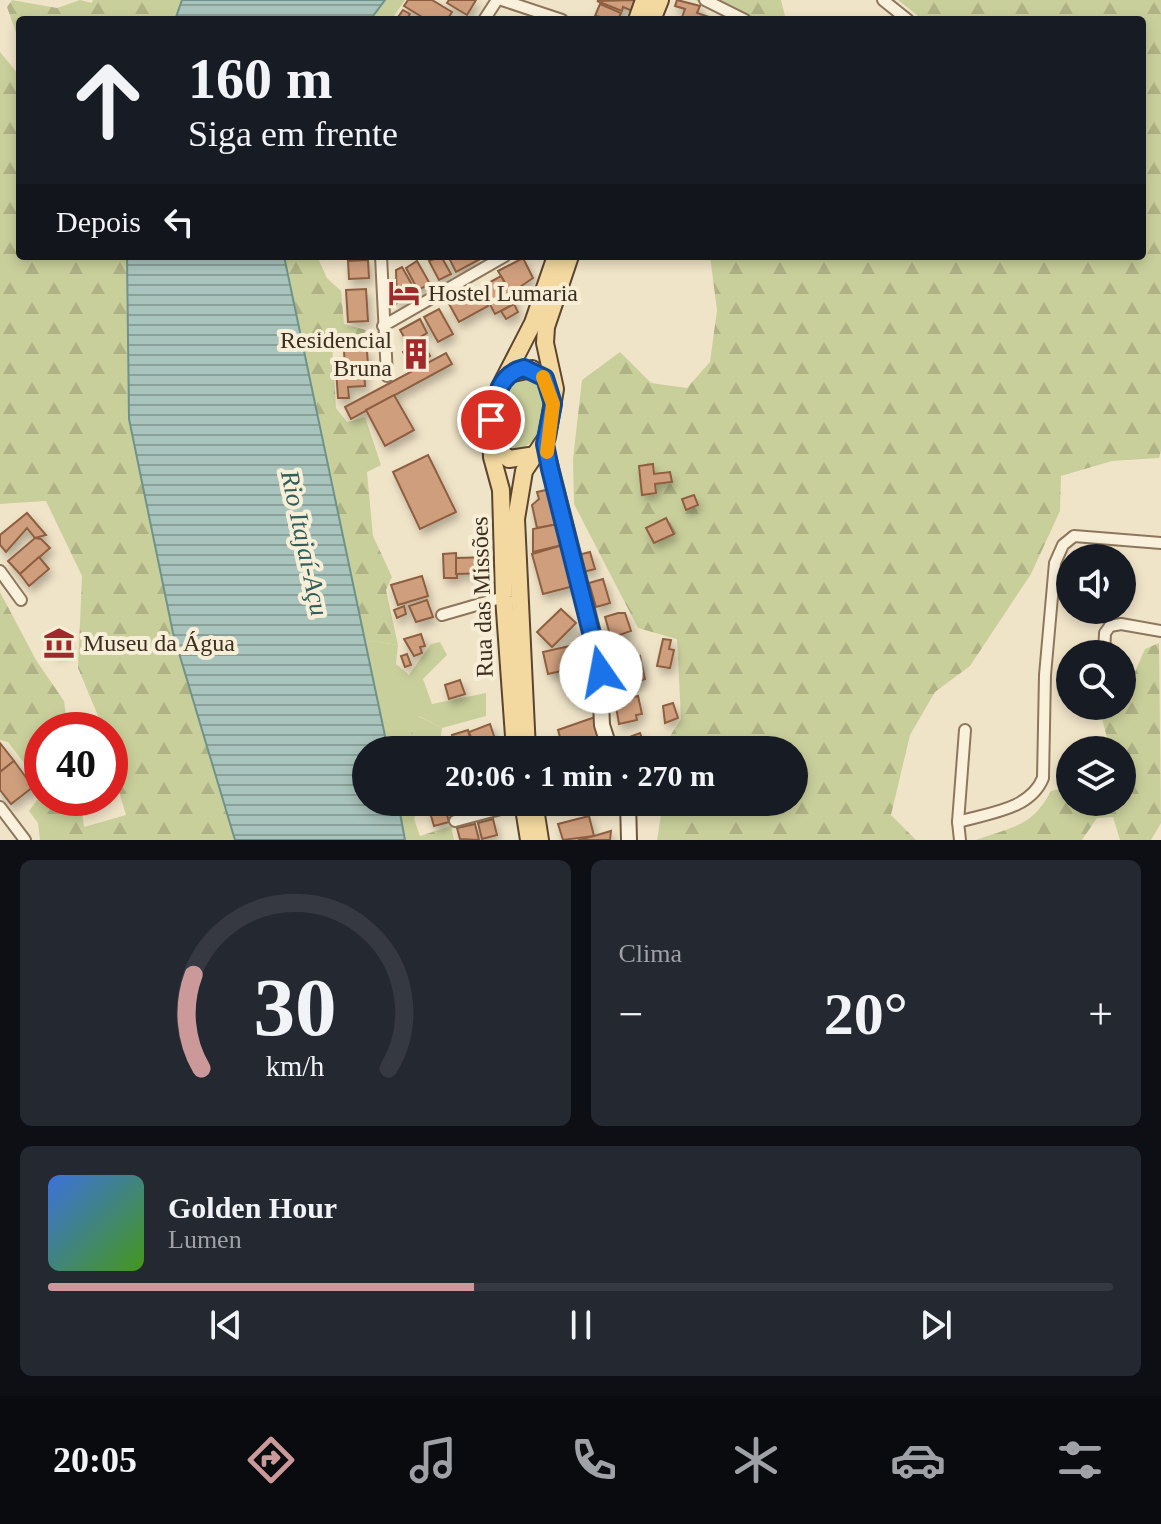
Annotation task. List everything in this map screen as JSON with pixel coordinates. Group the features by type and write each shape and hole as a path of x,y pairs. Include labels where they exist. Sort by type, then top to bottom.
{"main road":[{"path":"555,260 533,323 494,405 490,443 509,459 541,449 553,404 554,376 545,343 546,327 569,260"},
{"path":"508,374 524,368 539,373 545,378 553,404"},
{"name":"Rua das Missões","path":"490,443 501,490 504,597 514,736"},
{"name":"Rua das Missões","path":"526,736 516,519 521,479 541,449"},
{"path":"528,816 529,840"},
{"path":"532,816 540,840"}],"street":[{"path":"499,0 549,16"},
{"path":"705,0 737,16"},
{"path":"883,0 903,16"},
{"path":"381,260 387,376"},
{"path":"383,326 492,260"},
{"path":"541,449 599,657 602,725 606,736"},
{"path":"958,822 1027,800 1037,792 1043,778 1046,661 1055,563 1063,545 1074,536 1161,543"},
{"path":"0,571 21,600"},
{"path":"442,615 504,597"},
{"path":"1105,640 1110,626 1121,624 1161,631"},
{"path":"960,840 958,822 965,730"},
{"path":"0,807 25,840"},
{"path":"455,821 474,816"},
{"path":"628,816 629,840"}],"green space":[{"path":"12,0 57,8 80,0 92,3 93,0 182,0 176,16 16,16 16,33 7,7"},
{"path":"385,0 405,0 394,16 373,16"},
{"path":"695,0 781,0 785,16 724,16"},
{"path":"898,0 1161,0 1159,458 1112,461 1061,476 1060,511 1031,574 970,666 935,692 910,735 891,815 916,840 657,840 661,816 808,816 808,736 670,736 681,719 677,639 638,628 574,504 573,459 582,380 620,352 651,383 687,388 710,362 717,310 711,260 1146,260 1146,16 918,16"},
{"path":"0,52 16,71 16,260 127,260 129,419 173,633 235,840 40,840 38,823 33,816 82,816 84,827 128,816 128,712 96,712 78,668 82,576 46,501 0,504"},
{"path":"285,260 319,260 327,278 341,291 344,324 366,330 359,342 332,343 336,408 347,422 365,417 381,465 367,472 373,536 392,577 386,590 398,645 373,641 365,643"},
{"path":"517,376 534,378 545,396 537,438 518,452 508,447 502,438 498,417 504,394"},
{"path":"0,592 36,660 64,701 66,712 24,712 24,763 8,742 0,740"},
{"path":"373,641 398,645 396,664 409,675 431,644 440,642 447,655 423,679 432,704 486,693 486,716 442,728 419,716 411,736 385,736 365,643"},
{"path":"1159,643 1161,823 1151,840 1120,840 1113,817 1097,818 1082,840 976,840 1028,819 1051,791 1056,790 1056,816 1136,816 1136,736 1106,736 1102,720 1136,720 1136,669 1145,649"},
{"path":"418,716 442,728 441,736 411,734"},
{"path":"401,816 415,816 420,836 451,826 454,840 405,840"}],"water":[{"path":"182,0 385,0 373,16 176,16"},
{"name":"Rio Itajaí-Açu","path":"127,260 285,260 385,736 352,736 352,816 401,816 405,840 235,840 173,633 129,419"}],"building":[{"path":"408,0 432,0 452,12 450,16 420,16 404,6"},
{"path":"449,0 476,0 467,15 447,3"},
{"path":"636,0 632,11 623,7 622,11 597,1"},
{"path":"677,0 700,6 697,13 706,16 682,16 685,9 675,6"},
{"path":"600,4 621,13 620,16 595,16"},
{"path":"368,260 369,278 349,279 348,261"},
{"path":"443,260 451,274 439,280 429,261"},
{"path":"450,260 478,260 456,272"},
{"path":"524,260 533,278 511,293 498,271"},
{"path":"417,261 430,284 418,290 406,268"},
{"path":"402,267 416,292 397,303 396,270"},
{"path":"501,276 516,303 495,314 481,287"},
{"path":"478,288 488,306 459,322 449,304"},
{"path":"366,289 368,321 348,322 346,290"},
{"path":"514,304 518,312 506,319 501,311"},
{"path":"439,309 453,334 438,342 424,317"},
{"path":"420,319 427,333 408,344 400,330"},
{"name":"Residencial Bruna","path":"422,342 430,356 411,367 403,352"},
{"path":"367,350 368,366 345,367 344,351"},
{"path":"446,353 452,364 351,419 345,407"},
{"path":"364,368 365,386 348,387 349,398 338,398 336,369"},
{"path":"394,395 414,430 385,446 366,410"},
{"path":"428,455 456,512 420,529 393,472"},
{"path":"653,464 654,474 670,472 672,482 655,484 656,493 642,495 639,466"},
{"path":"550,489 558,524 537,528 532,505 539,499 537,492"},
{"path":"694,495 698,505 686,510 682,499"},
{"path":"27,513 46,535 35,538 27,528 6,552 0,545 0,535"},
{"path":"666,518 674,534 654,543 646,528"},
{"path":"558,524 562,545 533,552 533,529"},
{"path":"35,538 41,539 50,548 20,574 8,561"},
{"path":"563,545 574,586 543,594 532,554"},
{"path":"590,552 595,569 583,572 578,555"},
{"path":"456,553 457,578 444,578 443,554"},
{"path":"39,557 49,569 29,586 20,574"},
{"path":"490,557 490,573 456,574 456,558"},
{"path":"422,576 428,596 398,605 391,585"},
{"path":"603,579 610,603 596,607 589,583"},
{"path":"427,600 433,617 416,622 409,606"},
{"path":"404,606 406,614 397,618 394,610"},
{"path":"561,609 576,623 552,647 537,632"},
{"path":"625,613 631,631 611,638 605,617"},
{"name":"Museu da Água","path":"61,632 69,649 56,654 49,637"},
{"path":"421,634 425,646 420,647 422,653 414,656 404,639"},
{"path":"663,639 671,640 669,649 674,650 670,668 657,666"},
{"path":"583,643 588,665 548,674 543,652"},
{"path":"407,654 411,665 405,667 401,656"},
{"path":"640,656 645,679 620,688 615,672 627,668 626,664"},
{"path":"460,680 465,694 449,699 445,685"},
{"path":"638,696 642,714 636,715 637,720 619,724 615,701"},
{"path":"673,703 678,718 665,723 663,706"},
{"path":"595,717 600,736 560,736 558,730"},
{"path":"490,724 494,736 470,736 469,732"},
{"path":"468,730 470,736 452,736"},
{"path":"0,743 14,761 0,772"},
{"path":"14,761 24,775 24,794 11,804 0,790 0,772"},
{"path":"431,816 447,816 449,822 434,826"},
{"path":"589,816 594,836 563,840 558,824"},
{"path":"493,819 497,835 482,839 478,823"},
{"path":"475,824 479,840 460,839 457,828"},
{"path":"611,831 610,840 578,840 594,836"}],"slow traffic":[{"path":"543,377 553,404 545,444 547,452"}],"place":[{"name":"Hostel Lumaria","path":"404,293"},
{"name":"Residencial Bruna","path":"416,354"},
{"name":"Museu da Água","path":"59,643"}],"route":[{"path":"491,420 500,387 508,374 524,368 532,369 545,378 553,404 545,444 601,672"}]}
